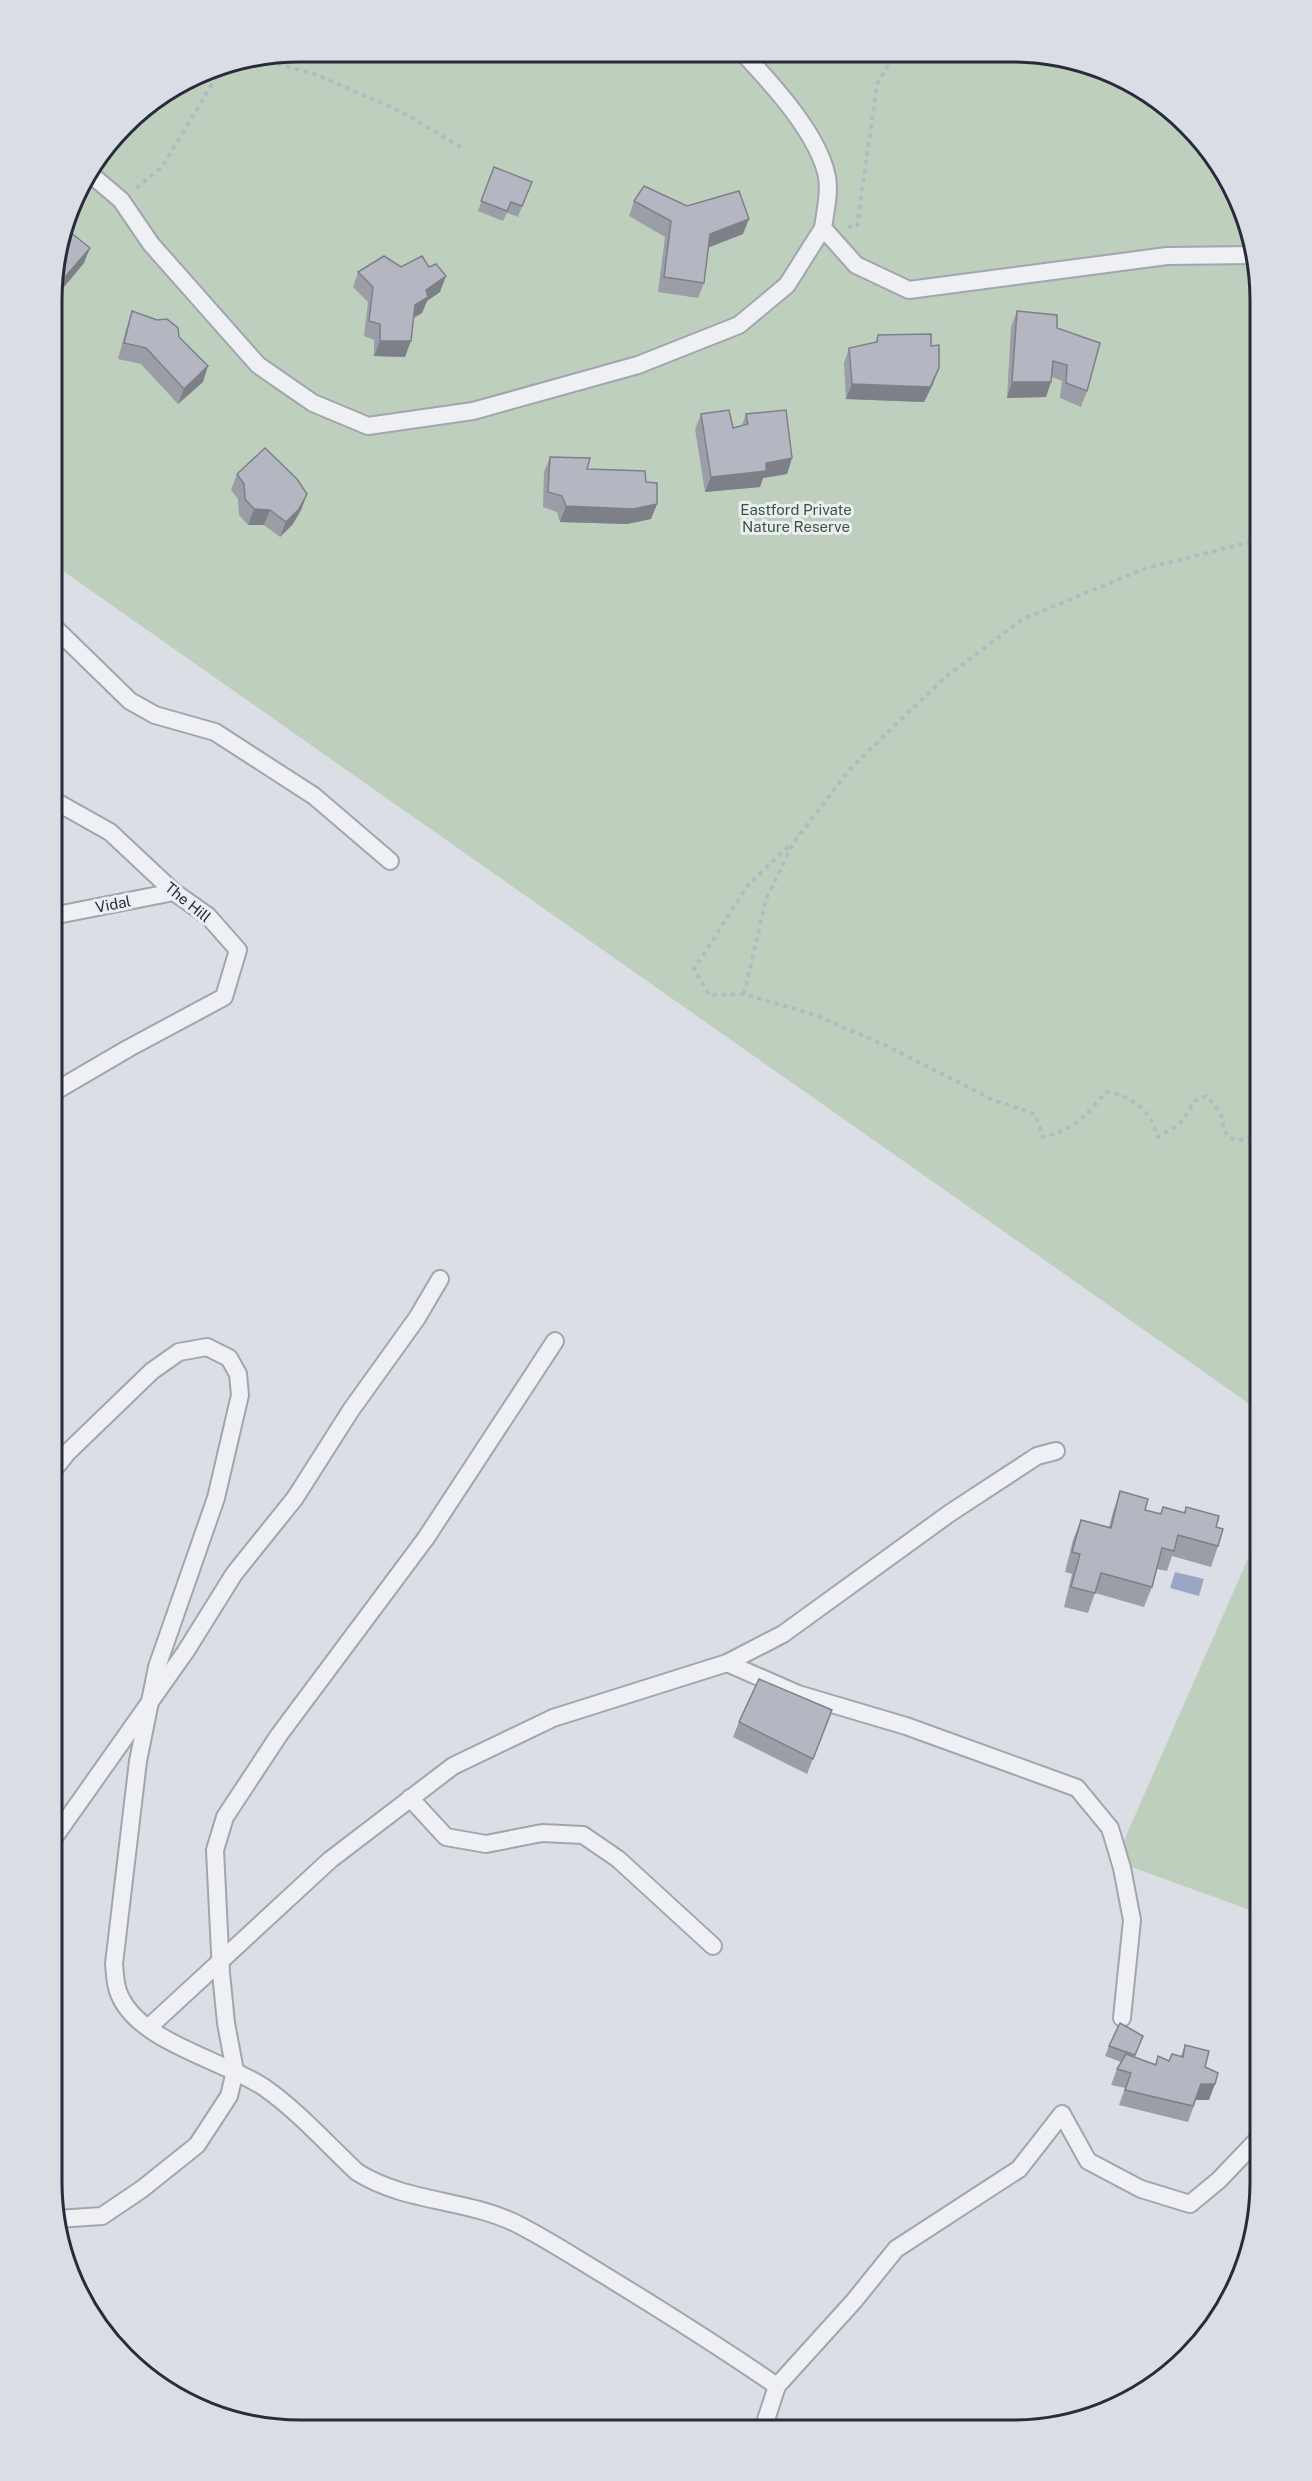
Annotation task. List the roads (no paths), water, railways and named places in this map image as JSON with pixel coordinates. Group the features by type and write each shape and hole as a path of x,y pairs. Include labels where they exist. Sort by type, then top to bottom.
{"street":[{"path":"95,178 121,200 151,244 258,365 313,403 368,426 473,411 638,365 739,325 787,285 824,228 827,177 811,136 774,86 752,62"},
{"path":"824,228 856,265 909,290 1167,256 1246,255"},
{"path":"62,635 130,701 155,715 215,732 314,796 390,861"},
{"name":"The Hill","path":"62,806 110,832 174,892 208,916 238,950 224,997 62,1087"},
{"name":"Vidal","path":"62,914 174,892"},
{"path":"62,1827 186,1652 234,1574 295,1498 351,1410 417,1318 440,1279"},
{"path":"65,2218 102,2216 142,2189 197,2145 229,2096 235,2071 226,2023 220,1961 214,1851 225,1817 279,1735 426,1538 555,1341"},
{"path":"62,1459 152,1371 179,1353 207,1347 229,1358 238,1374 240,1395 216,1498 157,1667 138,1761 114,1964 117,1990 124,2003 149,2027 183,2049 235,2071 268,2090 357,2172 374,2183 388,2189 476,2209 512,2222 708,2338 777,2386"},
{"path":"149,2027 330,1860 453,1766 553,1718 727,1663 783,1634 950,1513 1037,1456 1056,1451"},
{"path":"727,1663 798,1694 906,1726 1077,1788 1110,1827 1122,1868 1132,1920 1122,2018"},
{"path":"410,1798 446,1837 486,1844 542,1833 583,1835 618,1859 713,1946"},
{"path":"766,2420 777,2386 854,2301 896,2249 1019,2169 1062,2114 1088,2161 1141,2189 1190,2204 1219,2180 1250,2147"}],"water":[{"path":"1175,1572 1204,1579 1199,1596 1170,1588"}],"park label":[{"name":"Eastford Private Nature Reserve","path":"796,518"}]}
